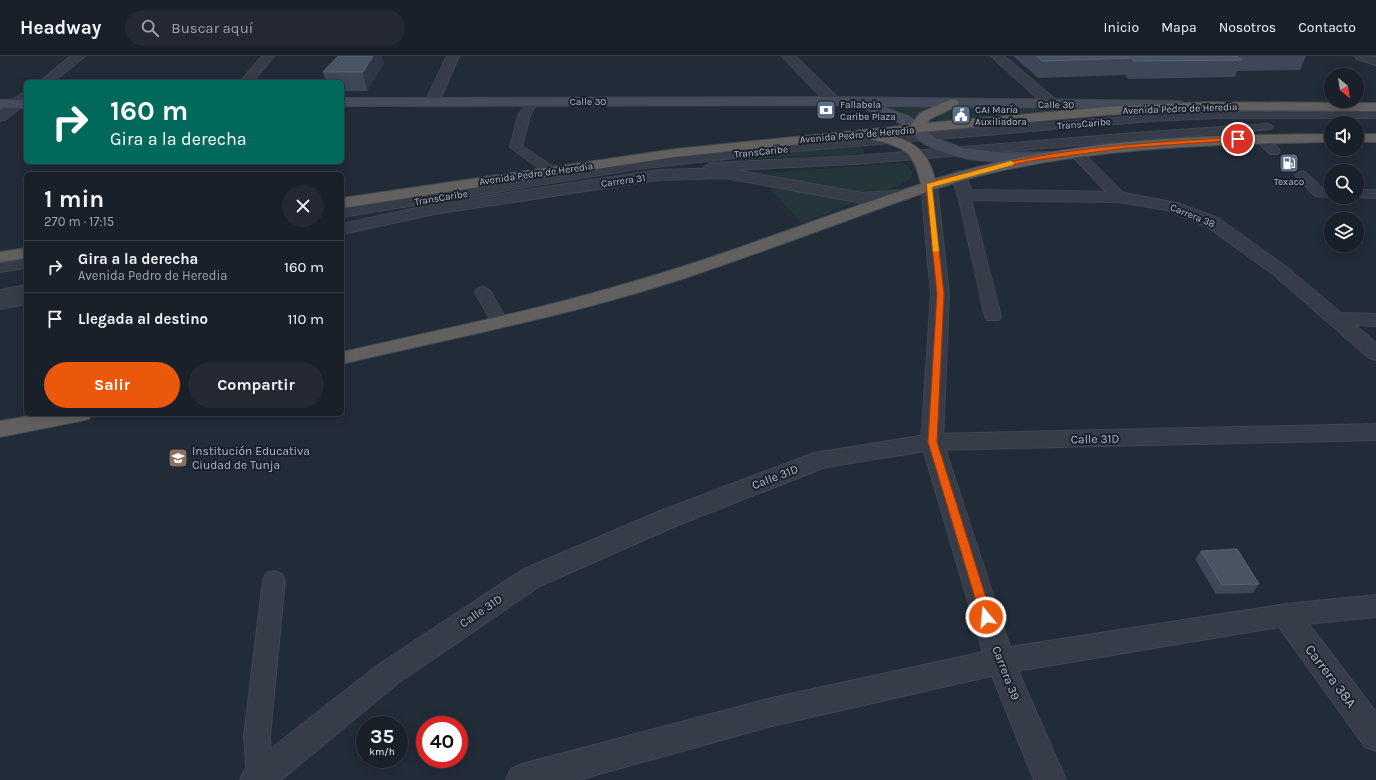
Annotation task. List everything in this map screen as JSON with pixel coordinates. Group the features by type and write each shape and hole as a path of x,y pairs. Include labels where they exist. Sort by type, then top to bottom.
{"highway":[{"path":"918,133 925,116 952,103"},
{"name":"Avenida Pedro de Heredia","path":"344,202 551,170 724,147 860,133 918,133 1093,112 1207,106 1376,107"},
{"path":"860,133 891,140 917,154 921,160 929,186"},
{"path":"344,358 570,305 650,283 929,186 960,176 1000,166 1076,153 1160,143 1260,138 1324,138"},
{"path":"1364,138 1376,138"},
{"path":"0,257 24,253"},
{"path":"0,429 70,416"}],"main road":[{"name":"Calle 30","path":"344,102 833,100 1207,106"},
{"name":"Calle 30","path":"833,100 883,110 896,116 918,133 954,151 994,157 1023,158 1076,153"},
{"path":"0,104 23,101"}],"street":[{"path":"49,80 80,56"},
{"path":"248,80 268,56"},
{"path":"432,102 452,56"},
{"path":"788,56 833,100"},
{"path":"997,56 1051,103"},
{"path":"1361,56 1376,61"},
{"path":"0,117 23,101"},
{"name":"Carrera 31","path":"344,229 435,209 658,175 725,173 858,198 882,198 905,195"},
{"path":"960,176 964,195"},
{"name":"Carrera 39","path":"929,186 940,294 932,442 1000,661 1050,780"},
{"name":"Carrera 38","path":"964,195 1119,197 1171,206 1212,222 1279,270 1376,354"},
{"path":"0,303 24,298"},
{"path":"1336,319 1376,320"},
{"name":"Calle 31D","path":"258,779 388,674 531,578 668,518 822,459 932,442 1376,432"},
{"path":"522,780 772,712 1000,661 1286,615 1376,606"},
{"name":"Carrera 38A","path":"1286,615 1376,737"}],"lane":[{"path":"532,102 524,116 516,147 551,170"},
{"name":"TransCaribe","path":"344,213 644,164 794,147 891,140 918,133 1165,117 1376,115"},
{"name":"TransCaribe","path":"344,223 414,207 638,172 835,161 1244,127 1324,127"},
{"path":"1364,127 1376,127"},
{"path":"1260,138 1274,151"},
{"path":"1076,153 1119,197"},
{"path":"1301,175 1320,193 1324,193"},
{"path":"1364,194 1376,194"},
{"path":"964,195 993,317"},
{"path":"0,268 24,264"},
{"path":"0,294 24,290"},
{"path":"483,292 500,321"},
{"path":"258,779 257,736 274,580"}],"shaded area":[{"path":"947,106 1072,110 935,122"},
{"path":"882,107 932,108 913,122"},
{"path":"860,145 865,154 715,160"},
{"path":"904,163 913,172 910,179 898,186 874,193 858,194 763,173"},
{"path":"766,184 856,202 801,223"}],"building":[{"path":"338,56 373,56 363,72 323,72"},
{"path":"1037,56 1237,56 1242,60 1134,61 1131,58 1042,61"},
{"path":"1237,549 1259,584 1222,585 1201,551"}],"slow traffic":[{"path":"935,251 929,186 960,176 1011,163"}],"place":[{"name":"Fallabela Caribe Plaza","path":"826,110"},
{"name":"CAI María Auxiliadora","path":"961,115"},
{"name":"Texaco","path":"1289,163"},
{"name":"Institución Educativa Ciudad de Tunja","path":"178,458"}],"route":[{"path":"986,617 932,442 940,294 929,186 982,170 1030,160 1125,146 1238,139"}]}
